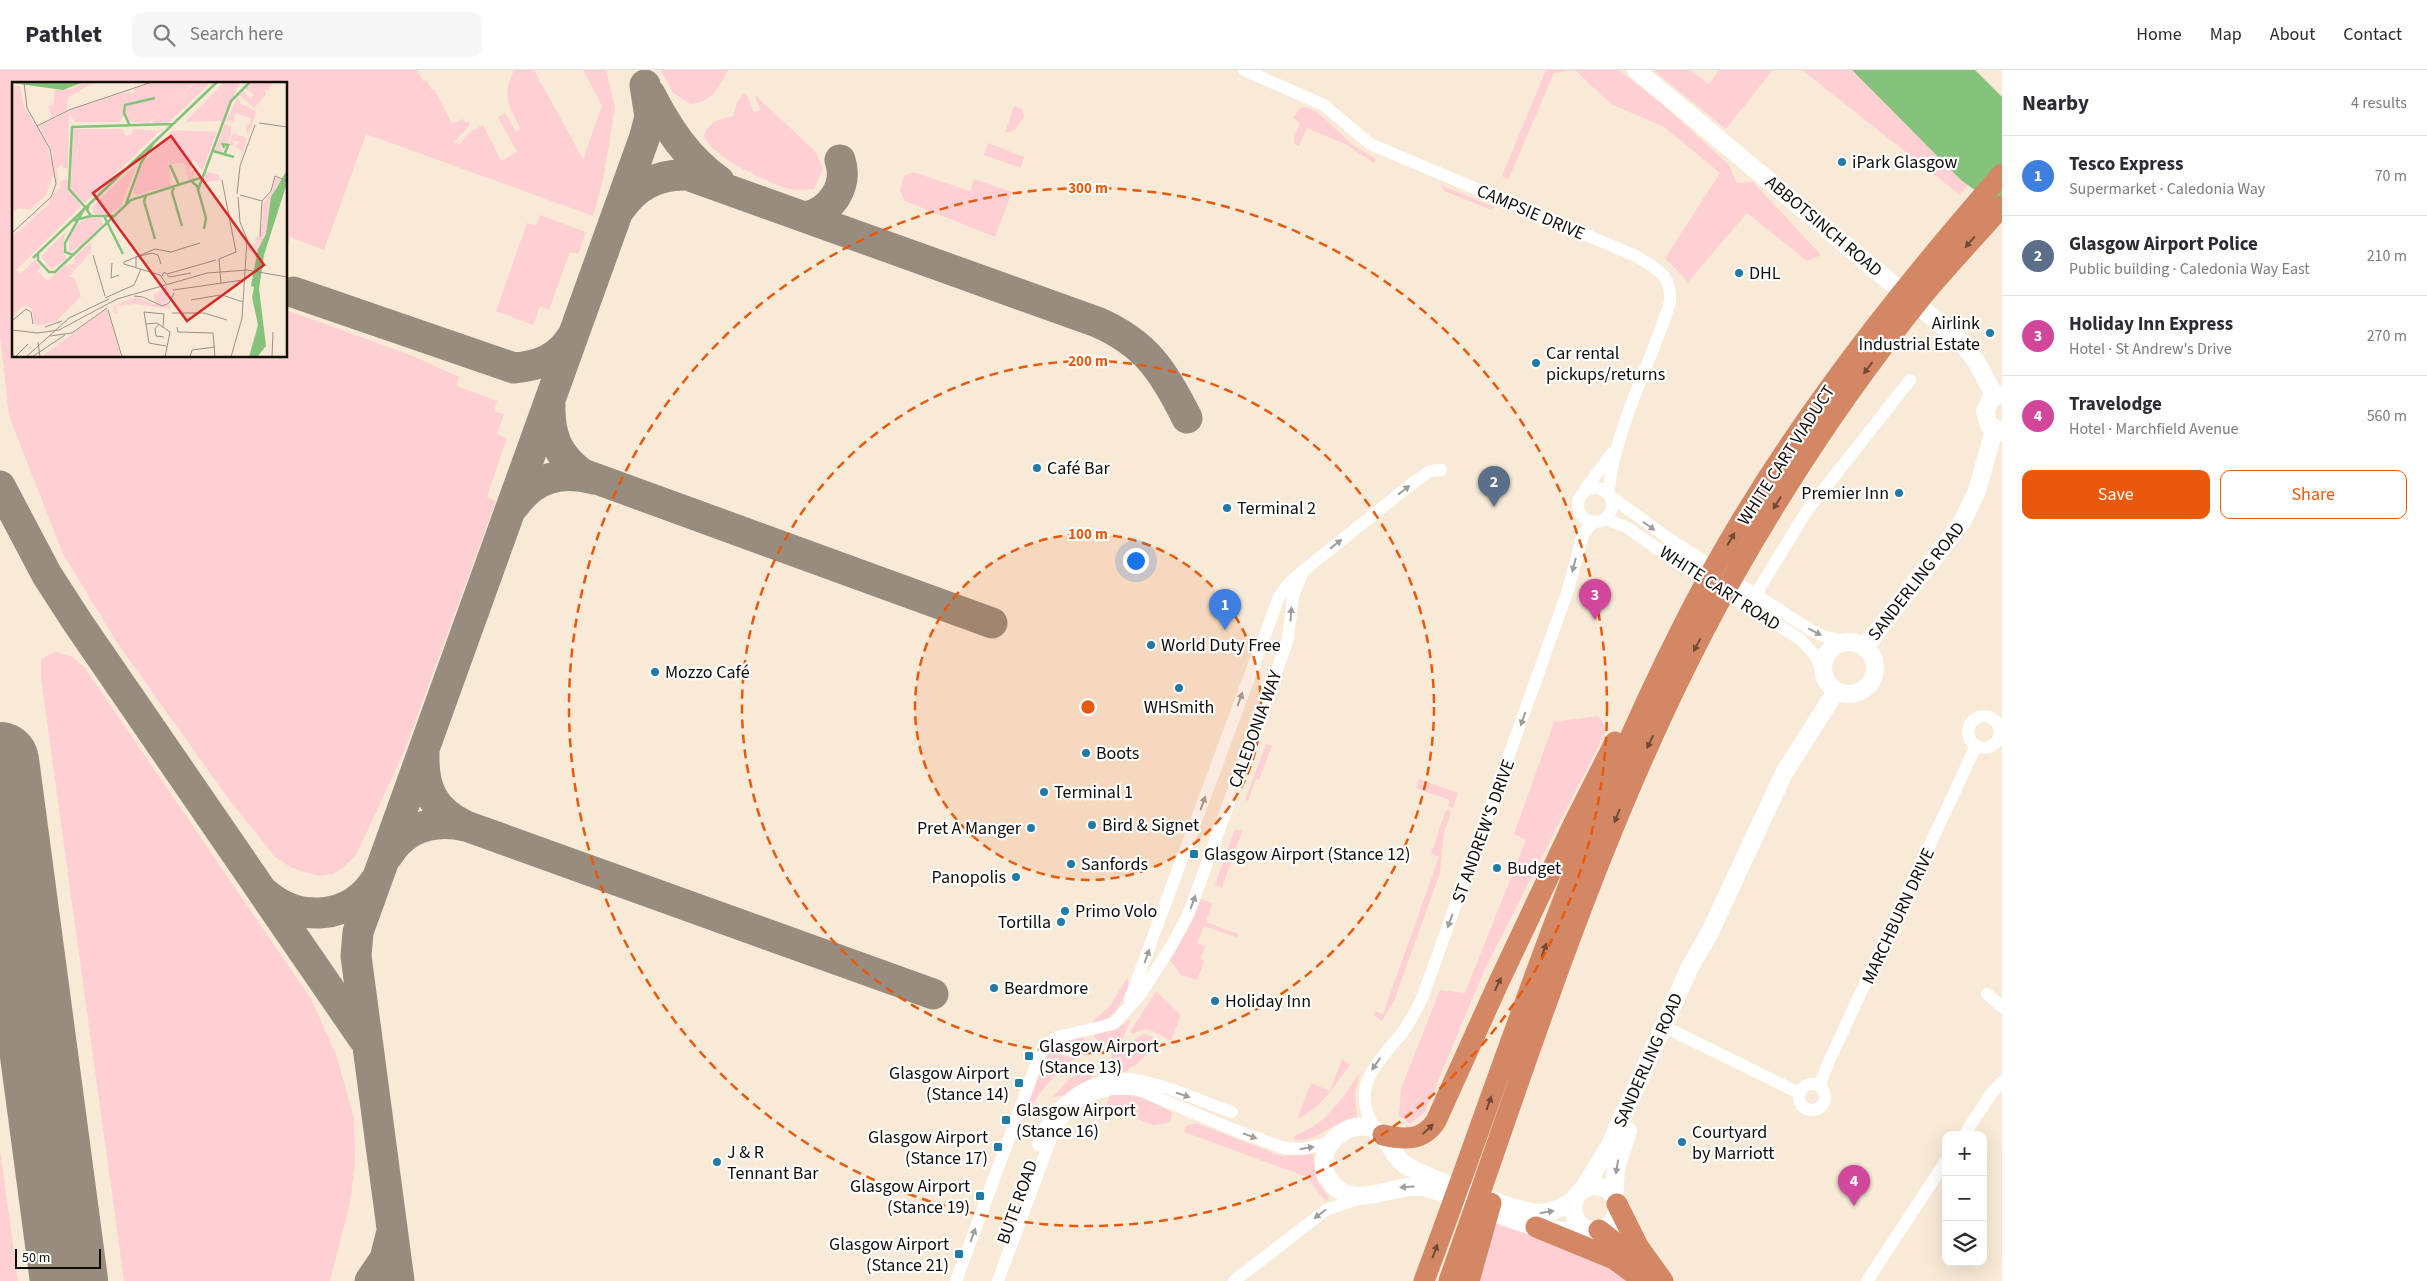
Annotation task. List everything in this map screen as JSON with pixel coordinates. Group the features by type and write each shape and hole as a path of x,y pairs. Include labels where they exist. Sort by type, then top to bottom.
{"highway":[{"name":"WHITE CART VIADUCT","path":"1620,766 1682,628 1745,515 1838,376 1918,272 2002,174"},
{"name":"WHITE CART VIADUCT","path":"1620,766 1689,660 1732,579 1777,503 1862,376 1928,290 2002,206"},
{"path":"1379,1133 1415,1138 1427,1132 1436,1121 1469,1044 1620,766"},
{"path":"1449,1281 1475,1230 1620,766"},
{"path":"1424,1281 1568,884 1620,766"},
{"path":"1616,1201 1638,1246 1663,1281"},
{"path":"1536,1227 1614,1258 1646,1281"},
{"path":"1469,1281 1475,1230"},
{"path":"1594,1230 1626,1253 1646,1281"}],"street":[{"name":"CAMPSIE DRIVE","path":"1244,70 1318,102 1370,144 1636,256 1664,276 1669,282 1670,302 1620,439 1611,472 1609,495"},
{"name":"ABBOTSINCH ROAD","path":"1636,70 1961,341 1998,395"},
{"name":"WHITE CART ROAD","path":"1756,594 1806,512 1910,380"},
{"path":"1998,395 1987,404 1985,411 1986,418 1998,431"},
{"name":"SANDERLING ROAD","path":"1856,645 1962,522 1977,492 1998,431"},
{"name":"CAMPSIE DRIVE","path":"1584,492 1607,461 1620,439"},
{"path":"1303,571 1409,486 1430,471 1442,470"},
{"path":"1599,488 1609,495 1611,510 1599,520 1588,520 1580,512 1578,501 1584,492 1599,488"},
{"name":"WHITE CART ROAD","path":"1609,495 1668,538 1809,629 1823,636 1856,645"},
{"name":"WHITE CART ROAD","path":"1599,520 1626,527 1680,564 1800,639 1814,654 1822,671"},
{"name":"ST ANDREW'S DRIVE","path":"1379,1133 1370,1122 1365,1103 1367,1080 1372,1069 1409,1023 1423,996 1568,590 1583,534 1599,520"},
{"name":"CALEDONIA WAY","path":"1120,1016 1141,972 1274,604 1289,583 1303,571"},
{"name":"CALEDONIA WAY","path":"956,1281 1042,1049 1057,1037 1113,1024 1140,995 1172,945 1189,912 1288,639 1293,596 1303,571"},
{"path":"1837,645 1856,645 1873,659 1874,674 1872,681 1867,687 1855,694 1836,691 1826,682 1822,671 1828,653 1837,645"},
{"name":"SANDERLING ROAD","path":"1578,1194 1609,1147 1689,969 1711,930 1784,773 1836,691"},
{"path":"1978,717 1993,719 2001,727 1995,744 1985,748 1976,746 1972,743 1968,733 1973,720 1978,717"},
{"name":"MARCHBURN DRIVE","path":"1673,1031 1799,1093 1800,1103 1803,1107 1816,1110 1825,1102 1825,1093 1819,1086 1829,1060 1976,746"},
{"name":"SANDERLING ROAD","path":"1616,1201 1616,1168 1620,1150 1700,973 1711,930"},
{"path":"1987,994 2002,1007"},
{"path":"1051,1125 1059,1107 1074,1094 1099,1082 1116,1080 1143,1081 1232,1112"},
{"path":"1967,1131 1991,1094 2002,1082"},
{"path":"1799,1093 1810,1084 1819,1086"},
{"path":"1051,1125 1083,1098 1101,1091 1128,1088 1149,1093 1224,1126 1280,1147 1302,1149 1330,1143"},
{"name":"BUTE ROAD","path":"989,1281 1051,1125"},
{"name":"BUTE ROAD","path":"998,1281 1051,1125"},
{"path":"1234,1281 1326,1210 1340,1203 1365,1197 1405,1186 1422,1187 1536,1227 1560,1232 1594,1230 1611,1224 1615,1218 1616,1201 1604,1188 1597,1186 1578,1194 1558,1210 1531,1213 1411,1168 1398,1158 1379,1133 1368,1127 1354,1128 1342,1133 1330,1143 1324,1157 1327,1177 1342,1192 1352,1196 1365,1197"},
{"path":"1867,1281 1900,1227 1942,1167"},
{"path":"1578,1194 1572,1207 1577,1222 1594,1230"}],"shaded area":[{"path":"0,70 417,70 423,81 426,80 432,90 434,89 452,124 463,119 466,123 469,121 470,125 454,142 459,144 472,131 483,125 501,161 517,152 498,117 505,113 516,132 521,129 508,101 508,87 514,70 534,70 583,159 602,106 583,70 606,70 615,107 603,180 593,216 366,134 324,250 290,237 288,244 288,82 12,82 12,358 288,358 288,311 413,356 459,377 457,386 497,401 494,411 504,414 497,434 507,438 487,497 496,501 404,752 356,855 343,868 333,874 318,876 292,868 275,857 227,797 118,644 63,554 9,416 0,336"},
{"path":"661,70 728,70 714,93 698,103 690,104 673,93"},
{"path":"1546,70 1575,70 1554,73 1508,180 1502,176"},
{"path":"1575,70 1619,70 1666,107 1729,165 1737,183 1753,182 1821,255 1807,261 1747,213 1688,282 1665,258 1720,173 1664,127 1611,104"},
{"path":"1653,70 1690,70 1709,84 1719,70 1776,70 1772,71 1726,129"},
{"path":"1802,70 1852,70 1968,185 1960,195"},
{"path":"1852,70 1975,70 2002,97 2002,210 1961,180"},
{"path":"745,92 754,112 761,110 754,94 816,152 823,169 814,189 793,190 769,182 728,160 708,144 704,136 708,127 719,120 733,116 737,102"},
{"path":"1014,106 1022,109 1024,117 1015,130 1005,133"},
{"path":"1305,107 1316,111 1353,145 1376,159 1374,163 1345,144 1307,128 1299,146 1295,144 1294,138 1300,123 1293,118 1300,108"},
{"path":"988,143 1024,157 1021,168 984,155"},
{"path":"913,172 970,191 974,179 1012,192 995,237 905,201 900,191 904,176"},
{"path":"1441,185 1494,207 1491,210 1444,191"},
{"path":"540,215 586,232 578,254 570,252 549,310 540,306 533,325 496,311 527,223 536,226"},
{"path":"55,652 73,657 85,668 311,999 336,1054 354,1118 355,1165 350,1203 330,1281 124,1281 41,678 41,659"},
{"path":"1598,716 1607,729 1484,971 1425,1112 1410,1124 1399,1116 1401,1089 1440,990 1465,993 1526,840 1514,834 1554,722"},
{"path":"1266,744 1272,746 1259,780 1256,779 1248,801 1245,800"},
{"path":"1419,779 1458,793 1453,808 1448,806 1450,800 1416,788"},
{"path":"1446,810 1451,811 1444,832 1440,873 1394,1001 1382,1021 1373,1015 1375,1011 1383,1014 1439,857 1431,854"},
{"path":"1235,829 1242,831 1222,888 1215,885"},
{"path":"1199,898 1212,903 1206,922 1238,934 1238,938 1204,926 1197,943 1206,947 1201,957 1204,962 1197,980 1181,975 1170,960"},
{"path":"1127,978 1129,985 1116,1010 1107,1018 1092,1024 1110,1006"},
{"path":"1156,991 1181,1015 1171,1041 1148,1030 1139,1031 1134,1034 1130,1032"},
{"path":"1131,1019 1121,1043 1108,1046 1095,1038 1094,1034 1118,1028"},
{"path":"1144,1034 1155,1038 1142,1059 1122,1073 1105,1078 1104,1073 1111,1064 1112,1054 1123,1051 1139,1036"},
{"path":"1083,1035 1085,1042 1072,1045 1059,1042"},
{"path":"1051,1050 1063,1056 1077,1057 1046,1085 1025,1120 1022,1119 1042,1065"},
{"path":"1342,1059 1350,1065 1334,1088 1308,1113 1300,1118 1298,1117 1311,1083 1330,1091"},
{"path":"1083,1071 1091,1074 1093,1079 1065,1095 1053,1097 1070,1078"},
{"path":"1360,1073 1355,1093 1357,1117 1341,1122 1311,1138 1294,1140 1294,1136 1316,1125 1332,1110"},
{"path":"1122,1093 1143,1098 1172,1112 1170,1123 1152,1125 1106,1105 1110,1095"},
{"path":"1196,1123 1281,1156 1313,1154 1317,1181 1329,1198 1326,1202 1307,1177 1184,1132 1186,1126"},
{"path":"0,1149 18,1281 0,1281"},
{"path":"1497,1219 1637,1281 1477,1281"}],"taxiway":[{"path":"399,1281 356,956 358,932 644,139 650,117 645,85"},
{"path":"650,94 679,142 697,163 719,181"},
{"path":"805,217 822,210 835,197 842,179 840,160"},
{"path":"621,208 634,193 650,182 667,176 687,175 1097,322 1114,330 1141,349 1161,373 1187,418"},
{"path":"293,292 514,368 547,360 560,351 571,338"},
{"path":"550,405 553,436 561,453 583,474 992,623"},
{"path":"514,506 530,489 549,479 570,475 594,479"},
{"path":"0,486 47,575 78,623 363,1038"},
{"path":"424,754 428,789 433,798 446,813 466,826 933,994"},
{"path":"388,855 403,837 422,827 432,824 466,826"},
{"path":"266,894 294,910 324,913 352,903 365,894 375,881"},
{"path":"370,1281 385,1259 391,1235"}],"runway":[{"path":"0,761 69,1281"}],"place":[{"name":"iPark Glasgow","path":"1842,162"},
{"name":"DHL","path":"1739,273"},
{"name":"Airlink Industrial Estate","path":"1990,333"},
{"name":"Car rental pickups/returns","path":"1536,363"},
{"name":"Café Bar","path":"1037,468"},
{"name":"Premier Inn","path":"1899,493"},
{"name":"Glasgow Airport Police","path":"1494,507"},
{"name":"Terminal 2","path":"1227,508"},
{"name":"Holiday Inn Express","path":"1595,620"},
{"name":"Tesco Express","path":"1225,630"},
{"name":"World Duty Free","path":"1151,645"},
{"name":"Mozzo Café","path":"655,672"},
{"name":"WHSmith","path":"1179,688"},
{"name":"Boots","path":"1086,753"},
{"name":"Terminal 1","path":"1044,792"},
{"name":"Bird & Signet","path":"1092,825"},
{"name":"Pret A Manger","path":"1031,828"},
{"name":"Glasgow Airport (Stance 12)","path":"1194,854"},
{"name":"Sanfords","path":"1071,864"},
{"name":"Budget","path":"1497,868"},
{"name":"Panopolis","path":"1016,877"},
{"name":"Primo Volo","path":"1065,911"},
{"name":"Tortilla","path":"1061,922"},
{"name":"Beardmore","path":"994,988"},
{"name":"Holiday Inn","path":"1215,1001"},
{"name":"Glasgow Airport (Stance 13)","path":"1029,1056"},
{"name":"Glasgow Airport (Stance 14)","path":"1019,1083"},
{"name":"Glasgow Airport (Stance 16)","path":"1006,1120"},
{"name":"Courtyard by Marriott","path":"1682,1142"},
{"name":"Glasgow Airport (Stance 17)","path":"998,1147"},
{"name":"J & R Tennant Bar","path":"717,1162"},
{"name":"Glasgow Airport (Stance 19)","path":"980,1196"},
{"name":"Travelodge","path":"1854,1206"},
{"name":"Glasgow Airport (Stance 21)","path":"959,1254"}]}
